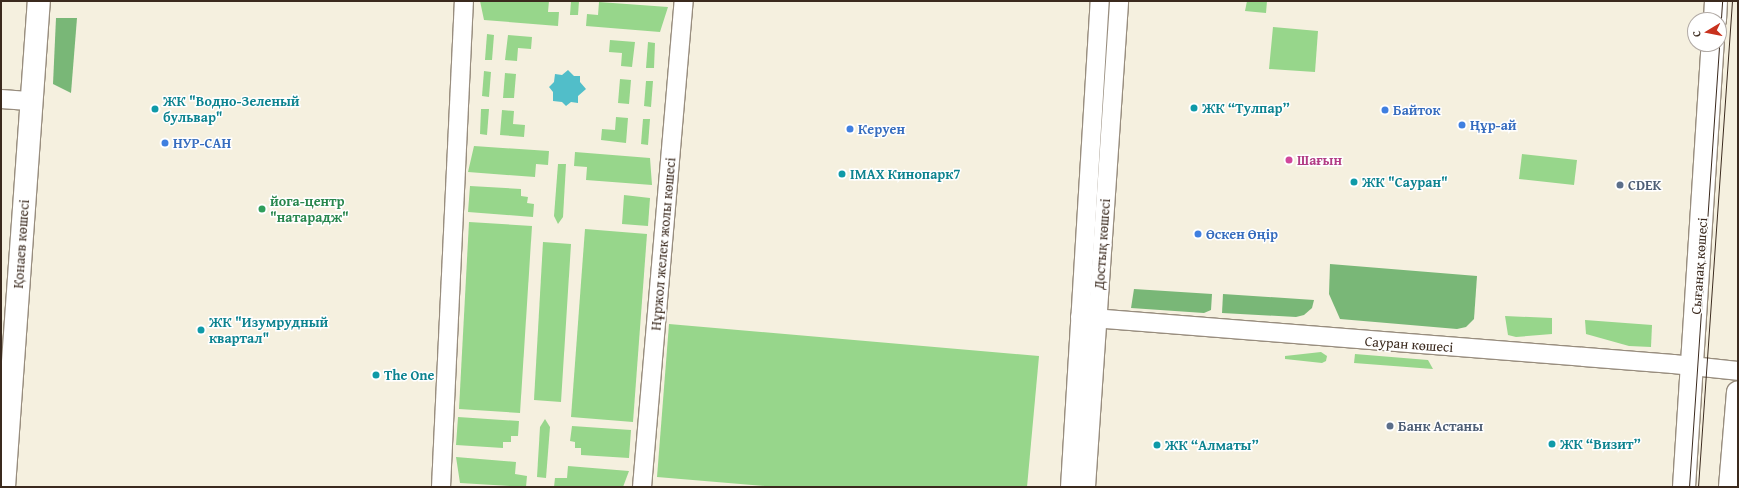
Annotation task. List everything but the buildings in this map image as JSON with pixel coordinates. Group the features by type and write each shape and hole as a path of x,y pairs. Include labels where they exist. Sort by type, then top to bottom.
{"main road":[{"name":"Қонаев көшесі","path":"4,487 39,1"},
{"path":"1715,12 1716,1"},
{"name":"Сығанақ көшесі","path":"1684,487 1713,52"},
{"path":"1730,487 1738,392"}],"street":[{"path":"441,487 464,1"},
{"name":"Нұржол желек жолы көшесі","path":"642,487 684,1"},
{"name":"Достық көшесі","path":"1086,487 1089,318 1100,1"},
{"name":"Достық көшесі","path":"1070,487 1089,318 1119,1"},
{"path":"1,99 32,101"},
{"name":"Сауран көшесі","path":"1089,318 1693,365 1738,371"}],"green space":[{"path":"480,1 549,1 548,12 559,12 558,26 484,20"},
{"path":"571,1 579,1 578,15 570,15"},
{"path":"1247,1 1267,1 1266,13 1245,11"},
{"path":"599,2 668,7 660,32 586,26 587,14 598,15"},
{"path":"56,18 77,18 71,93 53,84"},
{"path":"1273,27 1318,31 1315,72 1269,69"},
{"path":"487,34 494,35 492,60 485,60"},
{"path":"508,35 532,37 531,49 518,48 517,61 505,60"},
{"path":"610,40 635,42 632,67 621,66 622,53 609,52"},
{"path":"648,42 655,43 654,68 646,68"},
{"path":"484,71 491,72 489,97 482,96"},
{"path":"505,73 516,74 514,98 503,98"},
{"path":"620,79 631,80 629,104 618,103"},
{"path":"646,81 653,81 651,107 644,106"},
{"path":"481,109 489,109 487,135 480,134"},
{"path":"502,110 514,111 513,124 525,125 524,137 500,135"},
{"path":"616,117 628,118 626,143 601,140 602,129 615,130"},
{"path":"643,119 650,119 648,145 641,144"},
{"path":"474,146 549,151 548,165 536,164 535,177 468,172"},
{"path":"575,152 650,158 652,185 586,180 587,167 574,166"},
{"path":"1522,154 1577,160 1574,185 1519,179"},
{"path":"558,164 566,164 563,217 558,224 554,216"},
{"path":"470,186 521,189 521,196 528,197 527,203 534,204 533,217 468,212"},
{"path":"624,195 650,198 648,226 622,224"},
{"path":"469,222 532,226 520,413 459,409"},
{"path":"585,229 647,234 633,422 571,417"},
{"path":"543,242 571,244 561,402 534,400"},
{"path":"1330,264 1477,276 1474,319 1466,327 1457,329 1340,319 1329,294"},
{"path":"1134,289 1212,294 1211,310 1204,313 1131,308"},
{"path":"1223,294 1314,300 1312,308 1304,315 1296,317 1222,313"},
{"path":"1505,316 1552,318 1552,334 1516,337 1508,335"},
{"path":"1585,320 1652,325 1651,347 1629,346 1586,334"},
{"path":"669,324 1039,356 1027,487 776,487 657,477"},
{"path":"1321,352 1327,356 1326,361 1322,363 1285,359 1285,356"},
{"path":"1355,354 1428,360 1433,369 1354,363"},
{"path":"458,417 519,421 518,436 511,436 511,442 503,442 503,448 456,445"},
{"path":"545,419 550,427 546,478 537,477 540,427"},
{"path":"572,426 631,430 629,458 581,455 581,448 575,448 575,442 570,441"},
{"path":"456,457 516,462 515,474 527,476 526,487 460,483"},
{"path":"568,466 629,471 623,487 554,487 555,478 567,478"}],"water":[{"path":"568,70 574,76 580,76 580,82 586,89 578,96 578,103 571,102 566,106 562,102 553,101 553,92 549,87 554,82 555,74 562,75"}],"tram line":[{"path":"1689,487 1722,1"},
{"path":"1698,487 1732,1"}],"place":[{"name":"ЖК “Тулпар”","path":"1194,108"},
{"name":"ЖК \"Водно-Зеленый бульвар\"","path":"155,109"},
{"name":"Байток","path":"1385,110"},
{"name":"Ңұр-ай","path":"1462,125"},
{"name":"Керуен","path":"850,129"},
{"name":"НУР-САН","path":"165,143"},
{"name":"Шағын","path":"1289,160"},
{"name":"IMAX Кинопарк7","path":"842,174"},
{"name":"ЖК \"Сауран\"","path":"1354,182"},
{"name":"CDEK","path":"1620,185"},
{"name":"йога-центр \"натарадж\"","path":"262,209"},
{"name":"Өскен Өңір","path":"1198,234"},
{"name":"ЖК \"Изумрудный квартал\"","path":"201,330"},
{"name":"The One","path":"376,375"},
{"name":"Банк Астаны","path":"1390,426"},
{"name":"ЖК “Визит”","path":"1552,444"},
{"name":"ЖК “Алматы”","path":"1157,445"}]}
